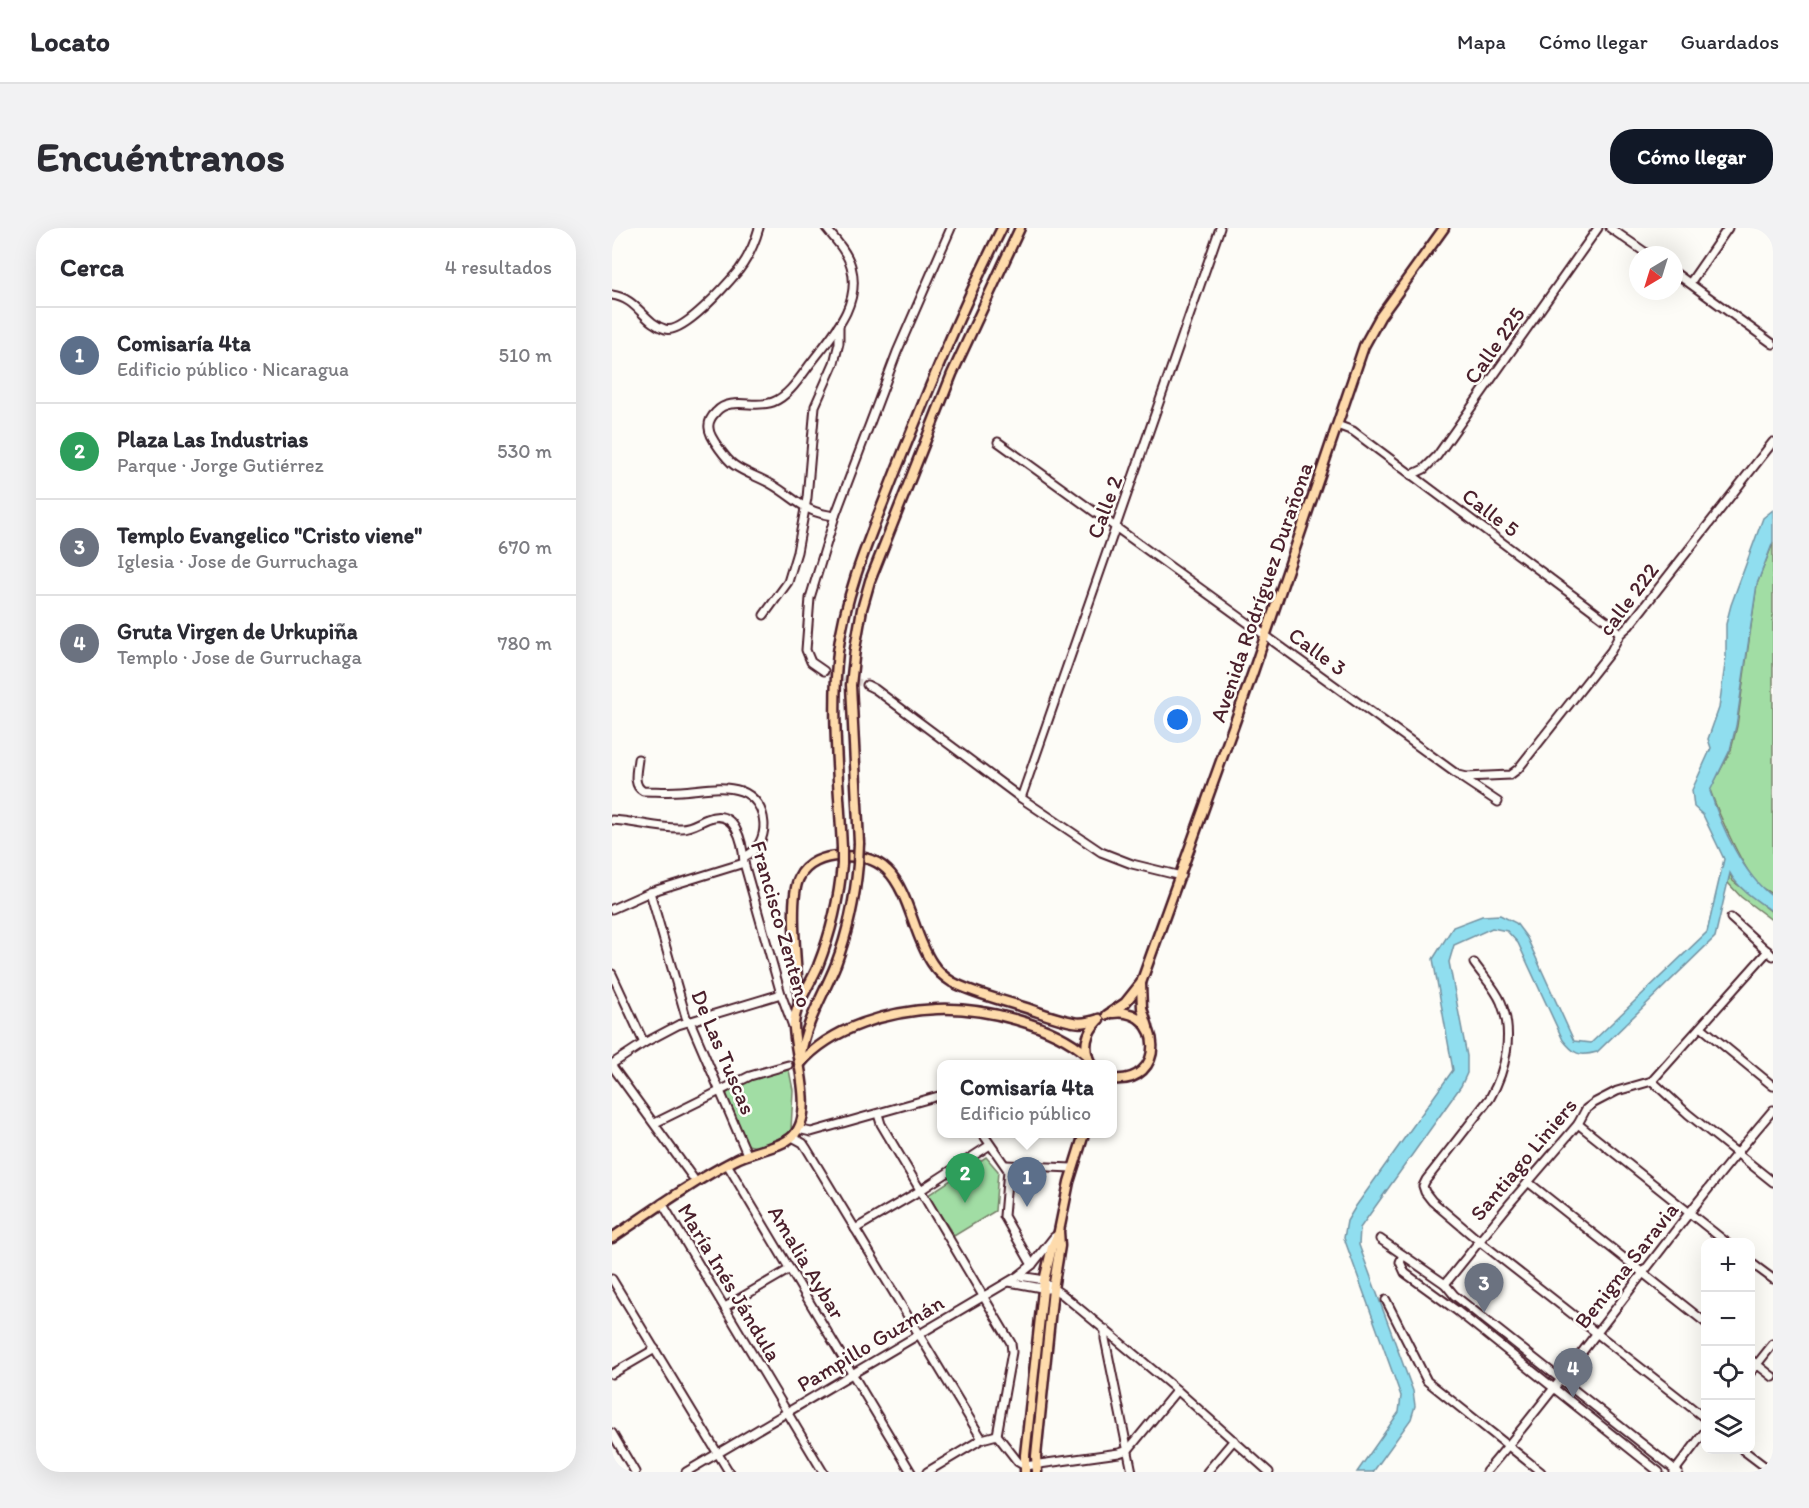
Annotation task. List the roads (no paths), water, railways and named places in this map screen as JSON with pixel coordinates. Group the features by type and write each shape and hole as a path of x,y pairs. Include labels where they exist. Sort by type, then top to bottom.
{"main road":[{"path":"612,1238 696,1182 747,1154 792,1137 798,1129 803,1103 794,1029 799,1005 818,964 832,923 842,864 836,672 841,632 850,590 928,390 1002,228"},
{"path":"800,1064 806,1029 836,963 845,935 858,864 859,843 851,685 862,609 873,572 952,374 1020,228"},
{"name":"Avenida Rodríguez Durañona","path":"1141,983 1266,635 1364,346 1374,326 1444,228"},
{"path":"799,1005 794,910 795,886 802,872 816,861 833,856 851,856 871,859 891,873 925,951 942,975 950,981 1065,1020 1081,1023 1127,1013 1144,1023 1150,1032"},
{"path":"1090,1060 1087,1036 1091,1028 1125,1003 1141,983"},
{"path":"1117,1084 1132,1078 1147,1066 1153,1050 1142,1008 1141,983"},
{"path":"800,1064 815,1047 852,1028 886,1017 938,1009 988,1014 1033,1026 1073,1043 1088,1060"},
{"path":"1117,1079 1124,1080"},
{"path":"1025,1469 1047,1286 1060,1246 1059,1231 1072,1168 1083,1138"},
{"path":"1037,1469 1047,1286"}],"street":[{"path":"612,295 621,296 633,303 658,326 670,330 680,327 690,321 738,270 759,228"},
{"path":"826,228 850,264 853,280 850,306 839,327 782,397 767,404 724,406 712,417 708,428 735,466 773,485 805,508 818,514 835,516"},
{"path":"824,671 812,662 806,650 810,598 835,516 897,352 951,228"},
{"name":"Calle 2","path":"1021,798 1220,228"},
{"name":"Calle 225","path":"1411,475 1424,469 1437,456 1598,228"},
{"path":"1610,228 1636,246"},
{"path":"1690,283 1728,228"},
{"path":"1683,278 1773,344"},
{"path":"764,615 788,582 796,552 805,508 814,406 834,363 839,343 839,327"},
{"name":"Calle 5","path":"1337,425 1353,431 1611,624 1620,634"},
{"name":"Calle 3","path":"998,442 1498,802"},
{"name":"calle 222","path":"1458,775 1466,777 1510,775 1518,769 1611,651 1620,634 1629,626 1773,442"},
{"path":"867,685 1021,798 1101,852 1132,864 1181,876"},
{"path":"612,909 650,892 744,860 763,838 765,828 760,809 746,793 732,789 710,788 672,792 639,789 636,783 638,759"},
{"name":"Francisco Zenteno","path":"612,820 680,829 720,816 729,820 735,828 781,994 794,1029"},
{"name":"De Las Tuscas","path":"650,892 688,1021 747,1154"},
{"path":"1731,918 1770,953 1652,1081 1688,1114 1773,1182"},
{"path":"1474,963 1502,1003 1508,1026 1506,1054 1497,1086 1490,1098 1426,1180 1425,1191 1432,1201 1479,1241 1701,1415"},
{"path":"612,974 645,1043"},
{"path":"696,1182 612,1065 645,1043 688,1021 781,994"},
{"path":"1701,1027 1773,1086"},
{"path":"655,1123 762,1072 789,1065"},
{"name":"Santiago Liniers","path":"1445,1284 1578,1124 1586,1109 1617,1091 1652,1081"},
{"path":"798,1129 811,1132 937,1096"},
{"name":"Benigna Saravia","path":"1486,1472 1689,1213 1773,1110"},
{"path":"878,1114 881,1124 1012,1347 998,1435 1025,1469 1037,1469 1128,1450 1177,1390"},
{"path":"1578,1124 1721,1238"},
{"path":"792,1137 803,1143 982,1439"},
{"path":"986,1138 1006,1165 1008,1174 1003,1213 1032,1265"},
{"path":"855,1229 990,1145"},
{"name":"Amalia Aybar","path":"728,1164 911,1472"},
{"path":"1006,1165 1072,1168"},
{"path":"1528,1182 1701,1319"},
{"name":"María Inés Jándula","path":"663,1203 823,1472"},
{"name":"Pampillo Guzmán","path":"686,1472 1009,1282 1032,1265 1059,1231"},
{"path":"1380,1239 1445,1284 1454,1295 1676,1471 1701,1437"},
{"path":"1403,1256 1400,1262 1405,1274 1437,1295 1659,1472"},
{"path":"1755,1266 1773,1280"},
{"path":"725,1307 790,1269"},
{"path":"1018,1276 1032,1277 1047,1286 1105,1329 1269,1472"},
{"path":"612,1279 729,1472"},
{"path":"1009,1282 1047,1286"},
{"path":"1386,1300 1426,1381 1540,1472"},
{"path":"1105,1329 1105,1339 1132,1472"},
{"path":"1755,1367 1773,1344"},
{"path":"612,1374 655,1349"},
{"path":"1757,1364 1773,1377"},
{"path":"612,1433 635,1472"},
{"path":"927,1472 982,1439 998,1435"},
{"path":"1207,1472 1234,1440"},
{"path":"1749,1454 1772,1472"}],"water":[{"path":"1773,510 1773,542 1757,584 1736,726 1730,750 1710,791 1734,849 1752,876 1773,897 1773,912 1744,890 1730,873 1715,937 1597,1052 1586,1054 1577,1053 1563,1040 1518,943 1507,931 1492,928 1454,945 1449,962 1467,1056 1467,1073 1461,1086 1360,1228 1359,1245 1413,1391 1415,1406 1411,1419 1373,1472 1357,1472 1399,1412 1401,1396 1344,1238 1347,1221 1356,1206 1453,1070 1433,959 1453,927 1482,916 1500,915 1516,923 1527,938 1574,1041 1591,1043 1707,932 1724,859 1703,815 1694,807 1692,790 1711,748 1708,739 1719,708 1726,657 1726,624 1731,605 1763,518"}],"tunnel":[{"path":"824,671 867,685"}],"place":[{"name":"Plaza Las Industrias","path":"965,1203"},
{"name":"Comisaría 4ta","path":"1027,1207"},
{"name":"Templo Evangelico \"Cristo viene\"","path":"1484,1313"},
{"name":"Gruta Virgen de Urkupiña","path":"1573,1398"}]}
